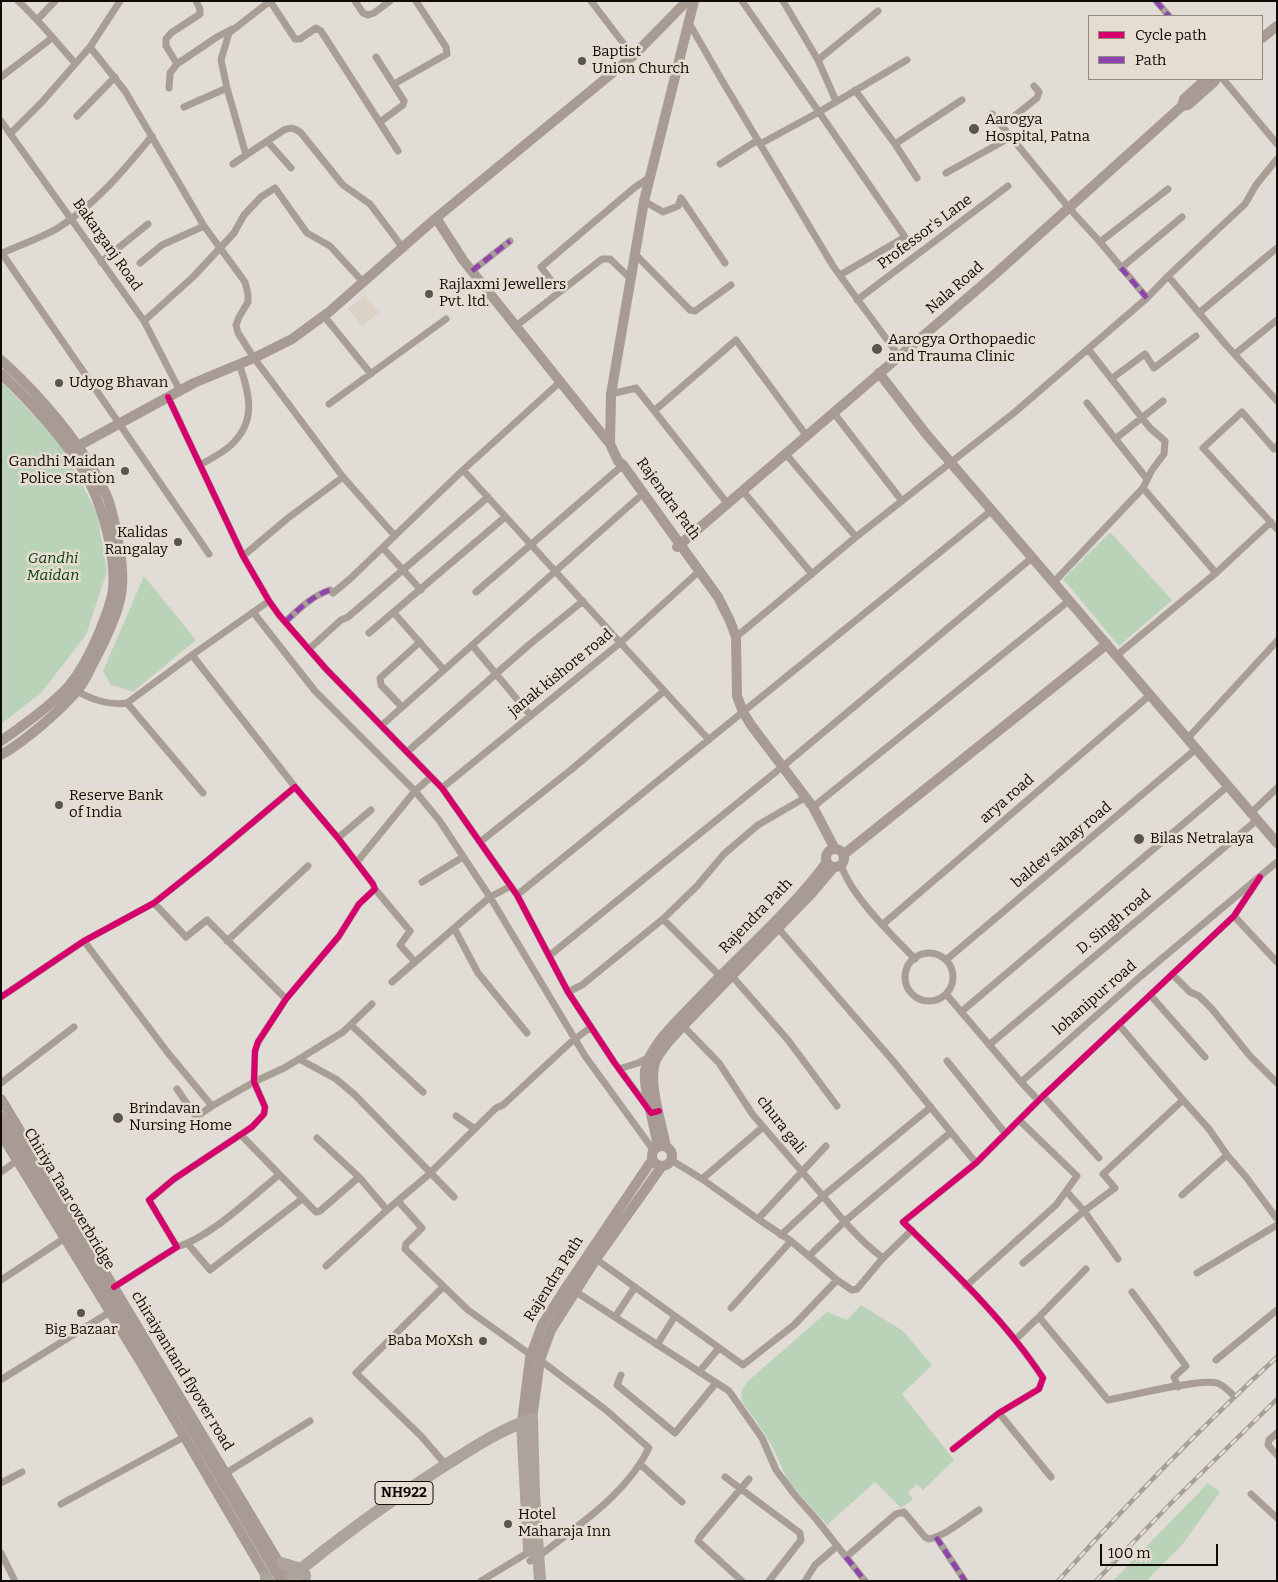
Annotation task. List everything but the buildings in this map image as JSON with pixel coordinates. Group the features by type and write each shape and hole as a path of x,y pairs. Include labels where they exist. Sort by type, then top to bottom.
{"highway":[{"name":"NH922","path":"294,1578 424,1487 527,1425"},
{"name":"NH922","path":"294,1578 405,1492 446,1465 487,1439 527,1425"},
{"name":"Rajendra Path","path":"527,1425 532,1581"},
{"name":"Rajendra Path","path":"532,1557 540,1581"},
{"path":"281,1563 294,1578"}],"main road":[{"path":"73,448 194,382 254,358 292,339 324,316 436,218 632,56 687,1"},
{"path":"610,444 612,394 644,201 694,1"},
{"path":"1263,37 1277,26"},
{"path":"1205,80 1184,99 1182,106 1188,105 1215,80"},
{"name":"Nala Road","path":"678,545 993,276 1182,106"},
{"path":"436,218 472,271 610,444 620,464"},
{"path":"1,360 36,394 73,448 90,482 104,520 112,559 113,591 94,644 73,688 42,725 1,755"},
{"path":"879,373 927,435 1277,843"},
{"path":"1,374 73,448"},
{"name":"Rajendra Path","path":"620,464 638,498 678,545 695,575 715,599 730,640 731,697 740,714 780,769 835,858"},
{"name":"Rajendra Path","path":"620,464 715,599 736,637 737,696 740,714"},
{"path":"835,858 1107,644"},
{"path":"1,741 73,688"},
{"name":"Rajendra Path","path":"780,769 813,807 835,858"},
{"name":"Rajendra Path","path":"527,1425 536,1358 571,1289 658,1151 653,1085 653,1072 656,1060 682,1026 812,893 835,858"},
{"name":"Rajendra Path","path":"655,1112 645,1086 645,1072 649,1057 657,1044 835,858"},
{"name":"chiraiyantand flyover road","path":"1,1099 281,1563"},
{"name":"Chiriya Taar overbridge","path":"1,1117 169,1392 294,1578"},
{"path":"1,1134 140,1361 267,1580"},
{"path":"658,1151 658,1166 662,1166"},
{"name":"Rajendra Path","path":"571,1289 596,1259 662,1166 666,1166 671,1160 672,1152 658,1151"},
{"path":"140,1361 154,1353"}],"street":[{"path":"18,1 38,19 75,64"},
{"path":"38,19 56,1"},
{"path":"11,133 42,102 90,46 120,1"},
{"path":"177,64 166,46 166,39 171,33 200,14 196,1"},
{"path":"169,88 170,73 177,64 232,29 270,1 294,39 300,39 316,28 321,31 398,151"},
{"path":"355,1 363,12 368,15 374,14 390,1"},
{"path":"394,84 447,54 446,47 416,1"},
{"path":"591,1 632,56"},
{"path":"742,1 905,237 840,275"},
{"path":"783,1 818,60 836,101"},
{"path":"1156,1 1168,15"},
{"path":"818,60 878,11"},
{"path":"689,23 840,275 899,356"},
{"path":"232,29 227,38 226,49 221,60 246,155"},
{"path":"1,77 52,38"},
{"path":"90,46 125,91 204,226 245,282 248,302 236,325 238,333 254,358 343,477 395,536"},
{"path":"376,57 404,101 403,104 380,122"},
{"path":"720,164 818,112 907,60"},
{"path":"77,116 115,78"},
{"path":"1224,80 1277,144"},
{"path":"1002,126 1037,98 1039,92 1034,86"},
{"path":"184,107 227,88"},
{"path":"855,90 895,144 916,178"},
{"path":"895,144 962,100"},
{"path":"992,114 1069,208 1147,298"},
{"name":"Bakarganj Road","path":"1,120 144,321 180,390"},
{"path":"233,164 290,128 296,129 343,185 370,204 403,248"},
{"path":"152,136 113,182 71,219 47,234 2,253 209,554"},
{"path":"946,173 1011,137"},
{"path":"268,142 291,168"},
{"path":"736,637 856,537 1015,412 1147,298 1245,204 1256,185 1277,159"},
{"path":"560,292 541,267 634,188 650,177"},
{"name":"Professor's Lane","path":"857,300 1008,186"},
{"path":"144,321 193,277 234,233 244,215 261,197 275,188 308,233 330,246 363,282"},
{"path":"1100,242 1168,189"},
{"path":"644,201 663,212 678,206 681,198 725,263"},
{"path":"1121,268 1182,217"},
{"path":"101,262 148,224"},
{"path":"140,263 162,245 204,226"},
{"path":"472,271 510,241"},
{"path":"1199,313 1277,248"},
{"path":"635,254 690,310 695,310 731,285"},
{"path":"516,326 605,258 610,259 630,278"},
{"path":"1168,276 1277,401"},
{"path":"324,316 371,374"},
{"path":"329,404 446,319"},
{"path":"1235,354 1277,320"},
{"path":"1111,379 1145,354 1154,368 1196,336"},
{"path":"654,411 736,340 806,435"},
{"path":"1054,582 1142,488 1164,454 1165,442 1142,418 1088,349"},
{"path":"200,465 229,447 242,434 246,424 249,396 239,364"},
{"path":"285,622 317,596 330,590 332,593 383,548 463,470 560,382"},
{"path":"612,394 636,388 727,503"},
{"path":"168,397 243,556 269,601 326,669 442,788 518,896 568,992 591,1027 620,1069 655,1112"},
{"path":"1115,439 1163,401"},
{"path":"1087,403 1147,480"},
{"path":"833,412 902,501"},
{"path":"1277,446 1274,449 1242,412 1203,448 1277,529"},
{"path":"785,453 856,537"},
{"path":"476,592 620,464"},
{"path":"463,470 709,740"},
{"path":"243,556 288,518 343,477"},
{"path":"1142,488 1216,573"},
{"path":"742,490 812,574"},
{"path":"308,649 488,498"},
{"path":"382,725 638,498"},
{"path":"518,896 992,510"},
{"path":"368,633 394,613 505,517"},
{"path":"1116,656 1216,573 1271,522"},
{"path":"383,548 420,590"},
{"path":"549,956 780,769 1032,557"},
{"name":"janak kishore road","path":"442,788 620,643 695,575"},
{"path":"813,807 1070,600"},
{"path":"73,688 109,703 120,705 127,703 269,601"},
{"path":"407,752 530,644 583,601"},
{"path":"253,612 315,691 415,791 439,820 490,897 585,1056 658,1151"},
{"path":"394,613 444,670"},
{"path":"1187,739 1277,641"},
{"path":"402,707 381,685 380,678 420,642"},
{"path":"472,645 531,716"},
{"path":"192,655 410,931 400,945 415,962"},
{"path":"480,842 572,769 664,691"},
{"name":"arya road","path":"882,925 1150,695"},
{"path":"127,703 203,793"},
{"name":"baldev sahay road","path":"946,960 1196,749"},
{"path":"357,862 415,791 431,777"},
{"path":"961,1012 1228,786"},
{"path":"1,996 84,941 154,903 295,787"},
{"name":"D. Singh road","path":"989,1045 1254,816 1277,788"},
{"path":"568,992 582,985 663,919 724,854 758,825 800,800"},
{"path":"338,838 371,810"},
{"path":"422,882 463,857"},
{"path":"835,858 848,882 882,925 914,959"},
{"name":"lohanipur road","path":"1021,1082 1141,976 1277,862"},
{"path":"227,941 308,866"},
{"path":"953,1449 999,1413 1039,1389 1043,1378 1015,1340 966,1286 903,1222 976,1163 1018,1120 1234,916 1260,877"},
{"path":"392,982 490,897 511,886"},
{"path":"177,1247 148,1200 174,1179 252,1127 264,1114 265,1107 254,1082 258,1042 286,999 339,936 359,904 375,889"},
{"path":"154,903 186,937 207,920 286,999"},
{"path":"1234,916 1277,962"},
{"path":"663,919 720,976"},
{"path":"454,928 478,973 527,1034"},
{"path":"778,928 894,1062 976,1163"},
{"path":"84,941 168,1053 212,1106"},
{"path":"926,954 933,954 946,960 953,974 953,981 946,994 939,999 931,1001 916,997 910,991 906,984 905,976 914,959 926,954"},
{"path":"1172,974 1190,992 1198,996 1212,1009 1250,1056 1277,1083"},
{"path":"731,975 788,1040 837,1106"},
{"path":"946,994 1021,1082 1041,1098 1099,1158"},
{"path":"1151,996 1206,1057"},
{"path":"178,1089 196,1117 254,1082 299,1059 352,1025 372,1004"},
{"path":"352,1025 424,1092"},
{"path":"1119,1025 1209,1128 1227,1155 1277,1219"},
{"path":"1,1083 74,1026"},
{"name":"chura gali","path":"682,1026 719,1063 753,1115 844,1222 883,1258"},
{"path":"326,1266 430,1173 475,1129 575,1039 591,1027"},
{"path":"620,1069 649,1057"},
{"path":"299,1059 336,1079 355,1095 454,1197"},
{"path":"947,1061 1006,1133"},
{"path":"1023,1263 1084,1211 1115,1188 1103,1174 1183,1100"},
{"path":"781,1235 823,1196 931,1108"},
{"path":"456,1116 475,1129"},
{"path":"966,1286 1056,1205 1077,1176 1018,1120"},
{"path":"702,1178 763,1127"},
{"path":"809,1256 844,1222 951,1132"},
{"path":"241,1135 314,1211 320,1212 359,1177"},
{"path":"318,1138 359,1177 387,1210"},
{"path":"758,1219 826,1146"},
{"path":"1182,1195 1227,1155"},
{"path":"1,1172 18,1160"},
{"path":"671,1160 702,1178 791,1241 850,1289 854,1290 912,1230"},
{"path":"114,1287 177,1247 188,1244 203,1236 279,1174"},
{"path":"1067,1192 1084,1211 1118,1259"},
{"path":"188,1244 210,1270 302,1199"},
{"path":"398,1200 422,1228 406,1244 405,1249 443,1287 468,1310 606,1410 649,1448 641,1464 625,1485 586,1519 532,1557 481,1581"},
{"path":"1197,1273 1277,1225"},
{"path":"1,1280 66,1238"},
{"path":"731,1308 791,1241"},
{"path":"596,1259 739,1364 746,1364 794,1325 837,1280"},
{"path":"1015,1340 1086,1269"},
{"path":"443,1287 356,1373 421,1436 446,1465"},
{"path":"615,1317 635,1287"},
{"path":"571,1289 729,1391 762,1438 776,1470 865,1581"},
{"path":"1132,1292 1186,1366 1174,1377 1178,1387"},
{"path":"1216,1360 1277,1310"},
{"path":"2,1379 110,1312"},
{"path":"657,1345 675,1316"},
{"path":"1039,1317 1108,1400 1214,1382 1221,1384 1232,1394"},
{"path":"699,1372 719,1348"},
{"path":"621,1375 617,1385 675,1433 716,1383"},
{"path":"999,1413 1051,1477"},
{"path":"226,1473 310,1421"},
{"path":"1277,1433 1269,1440 1268,1445 1277,1455"},
{"path":"61,1504 184,1437"},
{"path":"641,1464 682,1502"},
{"path":"1,1483 22,1472"},
{"path":"725,1477 802,1537 769,1581"},
{"path":"742,1581 698,1541 700,1536 749,1479"},
{"path":"1251,1494 1277,1518"},
{"path":"846,1557 902,1511 926,1539 936,1538 978,1510"},
{"path":"936,1538 965,1581"},
{"path":"805,1581 816,1565 837,1546"},
{"path":"1,1553 14,1579"}],"shaded area":[{"path":"365,295 379,312 362,326 348,309"}],"green space":[{"name":"Gandhi Maidan","path":"1,381 60,443 97,513 107,571 86,635 41,693 1,724"},
{"path":"1110,532 1172,600 1119,646 1063,579"},
{"path":"144,576 196,640 133,692 111,685 103,671"},
{"path":"861,1305 903,1331 932,1365 902,1394 954,1460 923,1490 917,1484 908,1493 913,1499 901,1508 875,1482 827,1525 788,1481 772,1446 742,1402 741,1392 747,1382 827,1312 847,1320"},
{"path":"1208,1483 1220,1492 1182,1545 1148,1579 1149,1581 1113,1581"}],"railway":[{"path":"1058,1581 1165,1466 1277,1357"},
{"path":"1096,1581 1174,1500 1277,1399"}],"marked path":[{"path":"1156,1 1168,15"},
{"path":"472,271 510,241"},
{"path":"1121,268 1147,298"},
{"path":"285,622 306,603 317,596 330,590 333,593"},
{"path":"936,1537 965,1581"},
{"path":"846,1557 865,1581"}],"cycle path":[{"path":"168,397 243,556 269,601 326,669 442,788 517,895 568,992 614,1062 651,1113 659,1111"},
{"path":"1,997 84,941 154,903 295,787 338,838 375,889 359,904 339,936 286,999 258,1042 255,1051 254,1082 265,1107 264,1114 252,1127 174,1179 149,1200 177,1247 114,1287"},
{"path":"953,1449 999,1413 1039,1389 1043,1378 995,1316 959,1277 903,1222 976,1163 1043,1096 1234,916 1260,877"}],"place":[{"name":"Baptist Union Church","path":"582,61"},
{"name":"Aarogya Hospital, Patna","path":"974,129"},
{"name":"Rajlaxmi Jewellers Pvt. ltd.","path":"429,294"},
{"name":"Aarogya Orthopaedic and Trauma Clinic","path":"877,349"},
{"name":"Udyog Bhavan","path":"59,383"},
{"name":"Gandhi Maidan Police Station","path":"125,471"},
{"name":"Kalidas Rangalay","path":"178,542"},
{"name":"Reserve Bank of India","path":"59,805"},
{"name":"Bilas Netralaya","path":"1139,839"},
{"name":"Brindavan Nursing Home","path":"118,1118"},
{"name":"Big Bazaar","path":"81,1313"},
{"name":"Baba MoXsh","path":"483,1341"},
{"name":"Hotel Maharaja Inn","path":"508,1524"}]}
